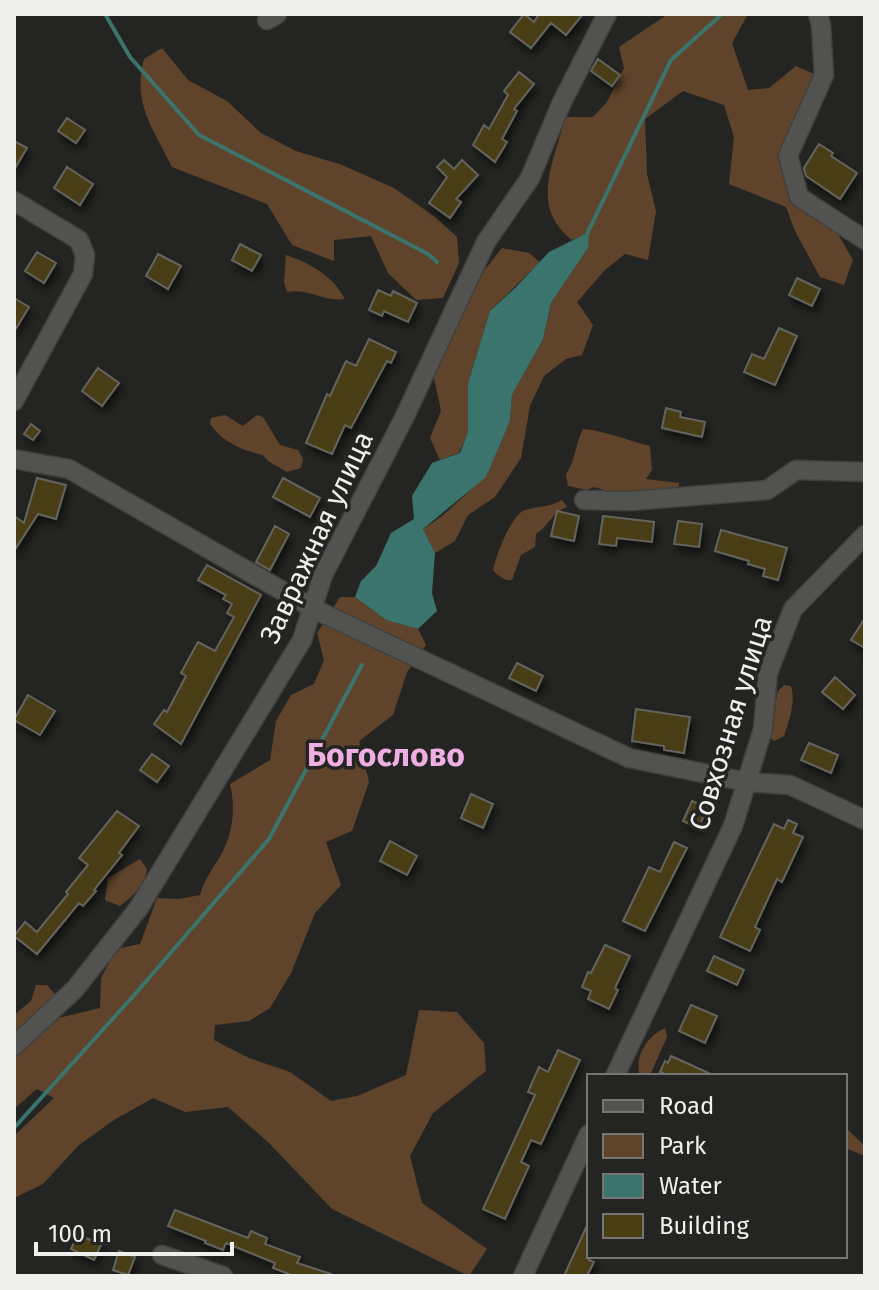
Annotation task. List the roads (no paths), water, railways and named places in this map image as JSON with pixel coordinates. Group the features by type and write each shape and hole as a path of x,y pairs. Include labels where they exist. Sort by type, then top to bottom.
{"street":[{"name":"Завражная улица","path":"14,1046 75,989 138,909 302,640 323,575 404,418 486,242 530,178 562,102 607,14"},
{"path":"818,14 824,75 788,156 799,197 865,240"},
{"path":"14,201 79,240 85,255 83,274 14,401"},
{"path":"14,459 69,469 314,609 629,758 747,782 790,785 865,820"},
{"path":"584,500 630,501 767,490 796,470 865,472"},
{"name":"Совхозная улица","path":"616,1074 733,826 763,729 768,673 793,609 865,535"},
{"path":"523,1276 587,1138"},
{"path":"162,1255 223,1276"}],"water":[{"path":"589,232 588,248 551,303 543,339 512,395 510,421 486,477 423,529 435,553 432,593 437,611 418,629 386,620 355,597 361,581 376,566 391,533 414,519 412,496 432,463 460,453 468,432 468,383 490,311 549,252"}],"waterway":[{"path":"105,14 130,57 199,135 428,254 437,262"},
{"path":"587,234 671,60 722,14"},
{"path":"14,1128 269,839 362,665"}],"district":[{"name":"Богослово","path":"386,755"}]}
